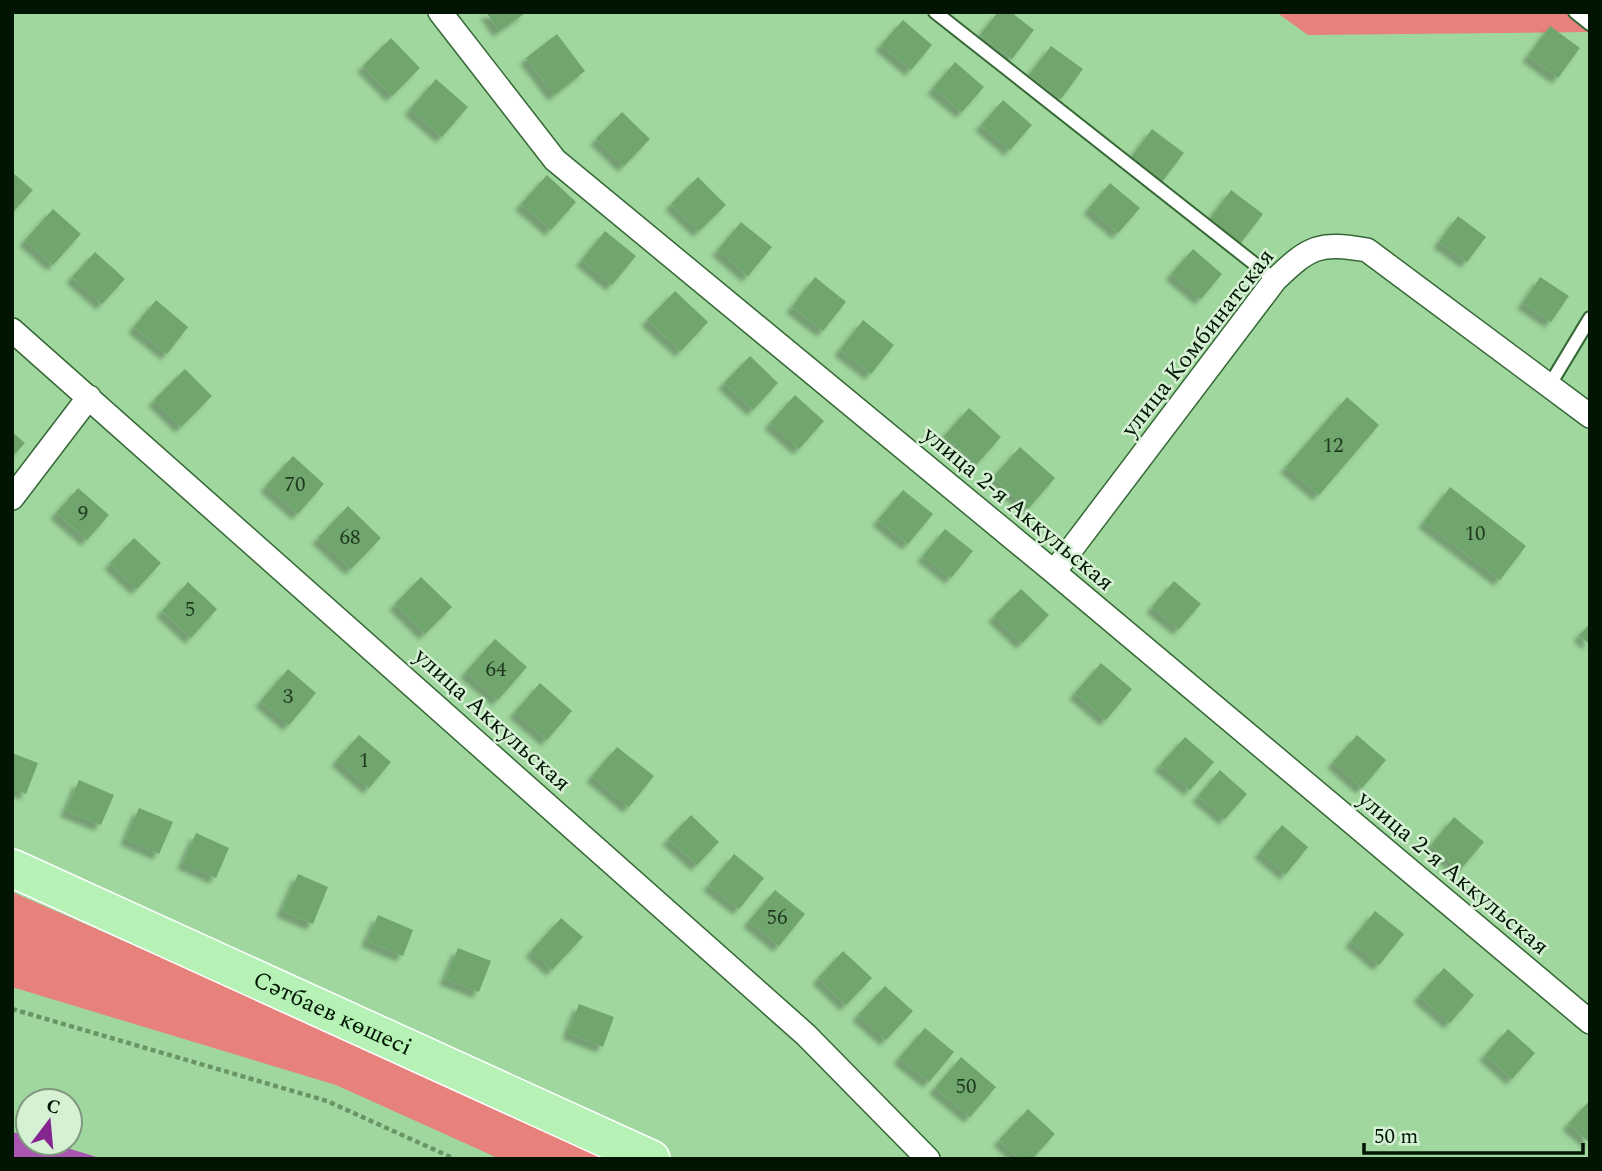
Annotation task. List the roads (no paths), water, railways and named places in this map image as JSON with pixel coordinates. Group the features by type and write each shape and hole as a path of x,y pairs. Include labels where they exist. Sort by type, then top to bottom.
{"main road":[{"name":"Сәтбаев көшесі","path":"12,868 651,1159"}],"street":[{"name":"улица 2-я Аккульская","path":"440,12 555,160 1054,572 1590,1022"},
{"name":"улица Комбинатская","path":"1054,572 1275,281 1296,259 1329,244 1367,250 1590,416"},
{"name":"улица Аккульская","path":"12,330 806,1035 928,1159"},
{"path":"12,498 89,397"}],"lane":[{"path":"935,12 1275,281"},
{"path":"1575,12 1590,24"},
{"path":"1549,386 1590,318"}]}
